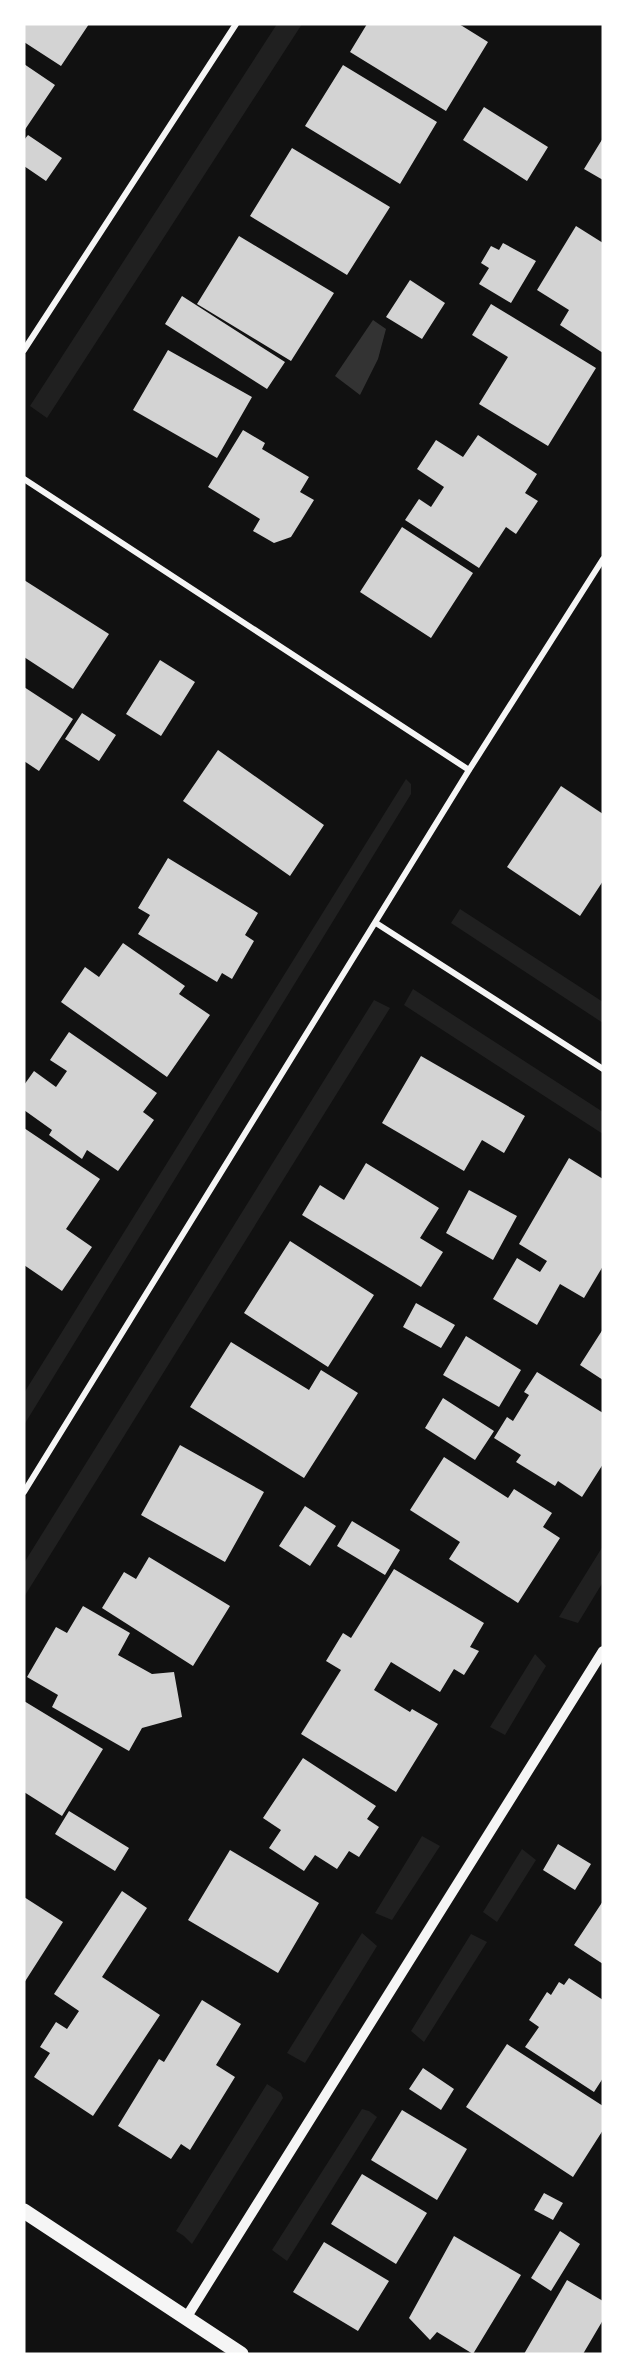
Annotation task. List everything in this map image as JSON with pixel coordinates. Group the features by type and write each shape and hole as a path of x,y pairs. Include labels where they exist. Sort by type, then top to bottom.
{"main road":[{"path":"24,2211 241,2354"}],"street":[{"path":"24,350 236,24"},
{"path":"24,479 469,770"},
{"path":"24,1492 469,770 603,559"},
{"path":"376,923 603,1069"},
{"path":"186,2318 603,1651"}],"shaded area":[{"path":"277,24 302,24 47,418 30,406"},
{"path":"373,320 386,329 378,359 360,395 335,376"},
{"path":"406,779 411,784 411,794 24,1425 24,1393"},
{"path":"460,909 603,1002 603,1023 451,923"},
{"path":"413,989 603,1112 603,1134 404,1005"},
{"path":"374,1000 390,1008 24,1597 24,1563"},
{"path":"603,1546 603,1582 578,1623 559,1617"},
{"path":"535,1654 546,1666 505,1735 490,1727"},
{"path":"422,1836 440,1846 392,1920 375,1913"},
{"path":"522,1849 536,1860 497,1922 483,1912"},
{"path":"362,1933 377,1946 305,2063 287,2053"},
{"path":"471,1934 487,1942 424,2042 411,2031"},
{"path":"267,2084 281,2093 283,2098 192,2244 176,2231"},
{"path":"362,2109 377,2117 287,2261 272,2250"}],"building":[{"path":"24,24 89,24 61,66 24,42"},
{"path":"367,24 459,24 488,42 446,111 350,52"},
{"path":"24,64 55,85 24,131"},
{"path":"343,65 437,122 400,184 305,126"},
{"path":"484,107 548,147 527,181 463,140"},
{"path":"28,135 62,158 46,181 24,166 24,140"},
{"path":"603,138 603,180 584,169"},
{"path":"292,148 390,207 347,275 250,216"},
{"path":"576,226 603,243 603,353 560,325 569,310 537,290"},
{"path":"239,236 334,293 291,361 197,304"},
{"path":"503,243 536,261 511,303 479,284 489,268 481,263 491,246 499,250"},
{"path":"410,280 445,303 422,339 386,317"},
{"path":"182,296 285,362 267,389 165,324"},
{"path":"491,304 596,368 548,446 479,404 508,357 472,335"},
{"path":"168,350 252,397 217,458 133,410"},
{"path":"243,430 265,443 262,449 309,477 300,492 314,500 291,537 274,543 253,531 260,519 208,487"},
{"path":"478,435 537,474 525,493 538,501 516,534 506,527 479,568 405,520 419,499 431,507 444,487 417,469 436,440 463,457"},
{"path":"402,527 473,573 431,638 360,592"},
{"path":"24,580 109,634 73,689 24,657"},
{"path":"160,660 195,682 161,736 126,714"},
{"path":"24,687 73,719 39,771 24,761"},
{"path":"82,713 116,735 99,761 65,739"},
{"path":"218,750 324,825 290,876 183,801"},
{"path":"561,786 603,814 603,881 580,916 507,867"},
{"path":"168,858 258,913 245,935 254,941 232,979 222,973 217,982 138,934 150,915 138,908"},
{"path":"123,943 185,986 179,994 210,1015 167,1077 61,1002 85,967 99,977"},
{"path":"69,1032 157,1093 143,1112 154,1120 118,1171 87,1150 82,1159 49,1135 52,1130 24,1110 24,1085 34,1071 56,1087 67,1071 50,1060"},
{"path":"421,1056 525,1116 504,1153 482,1140 464,1171 382,1123"},
{"path":"24,1128 100,1179 66,1229 92,1247 62,1291 24,1265"},
{"path":"569,1158 603,1179 603,1266 584,1298 560,1284 537,1325 493,1299 517,1258 540,1272 547,1261 519,1244"},
{"path":"366,1163 439,1208 420,1238 443,1252 421,1287 302,1215 320,1185 344,1200"},
{"path":"469,1190 517,1216 493,1260 446,1233"},
{"path":"290,1241 374,1295 328,1367 244,1313"},
{"path":"416,1303 455,1325 441,1348 403,1327"},
{"path":"603,1329 603,1380 580,1365"},
{"path":"466,1336 521,1370 499,1407 443,1375"},
{"path":"231,1342 309,1390 321,1370 358,1393 304,1478 190,1407"},
{"path":"537,1372 603,1413 603,1464 582,1497 558,1481 555,1486 516,1462 521,1455 494,1438 507,1417 513,1421 529,1395 524,1392"},
{"path":"443,1398 494,1431 475,1460 425,1428"},
{"path":"180,1445 264,1492 225,1562 141,1515"},
{"path":"444,1457 508,1498 514,1489 552,1513 543,1527 560,1538 518,1603 449,1559 460,1542 410,1510"},
{"path":"305,1506 336,1526 310,1566 279,1546"},
{"path":"352,1521 400,1550 385,1575 337,1546"},
{"path":"149,1557 230,1606 193,1666 102,1608 124,1572 136,1579"},
{"path":"394,1569 484,1623 470,1647 479,1651 464,1675 454,1669 440,1692 391,1662 374,1690 410,1712 412,1709 438,1724 396,1792 301,1734 341,1670 326,1661 343,1633 351,1638"},
{"path":"83,1606 130,1633 118,1655 152,1674 174,1672 182,1717 142,1728 129,1751 52,1707 58,1695 27,1677 56,1627 67,1633"},
{"path":"24,1701 103,1749 62,1816 24,1792"},
{"path":"303,1758 376,1806 367,1819 379,1827 359,1857 349,1851 337,1869 315,1855 304,1871 269,1848 281,1830 263,1818"},
{"path":"69,1811 129,1848 115,1871 55,1834"},
{"path":"558,1844 591,1864 575,1890 543,1870"},
{"path":"230,1850 319,1903 278,1973 188,1920"},
{"path":"122,1891 147,1908 102,1977 160,2015 93,2116 34,2077 50,2053 40,2047 56,2022 67,2029 79,2011 54,1994"},
{"path":"24,1897 63,1922 24,1983"},
{"path":"603,1901 603,1964 574,1945"},
{"path":"569,1978 603,2000 603,2078 594,2092 525,2047 539,2027 529,2020 547,1992 551,1995 559,1982 564,1985"},
{"path":"202,2000 241,2024 216,2065 235,2077 190,2150 181,2144 171,2159 118,2126 159,2059 164,2062"},
{"path":"507,2044 603,2106 603,2130 573,2177 466,2107"},
{"path":"423,2068 454,2089 441,2110 409,2089"},
{"path":"402,2110 467,2149 437,2200 371,2160"},
{"path":"362,2174 427,2213 396,2264 331,2224"},
{"path":"544,2193 563,2203 553,2220 534,2210"},
{"path":"560,2231 580,2244 551,2291 531,2278"},
{"path":"454,2236 521,2275 473,2354 437,2332 430,2340 409,2318"},
{"path":"324,2242 389,2281 358,2331 293,2292"},
{"path":"567,2280 603,2301 603,2320 583,2354 524,2354"}]}
